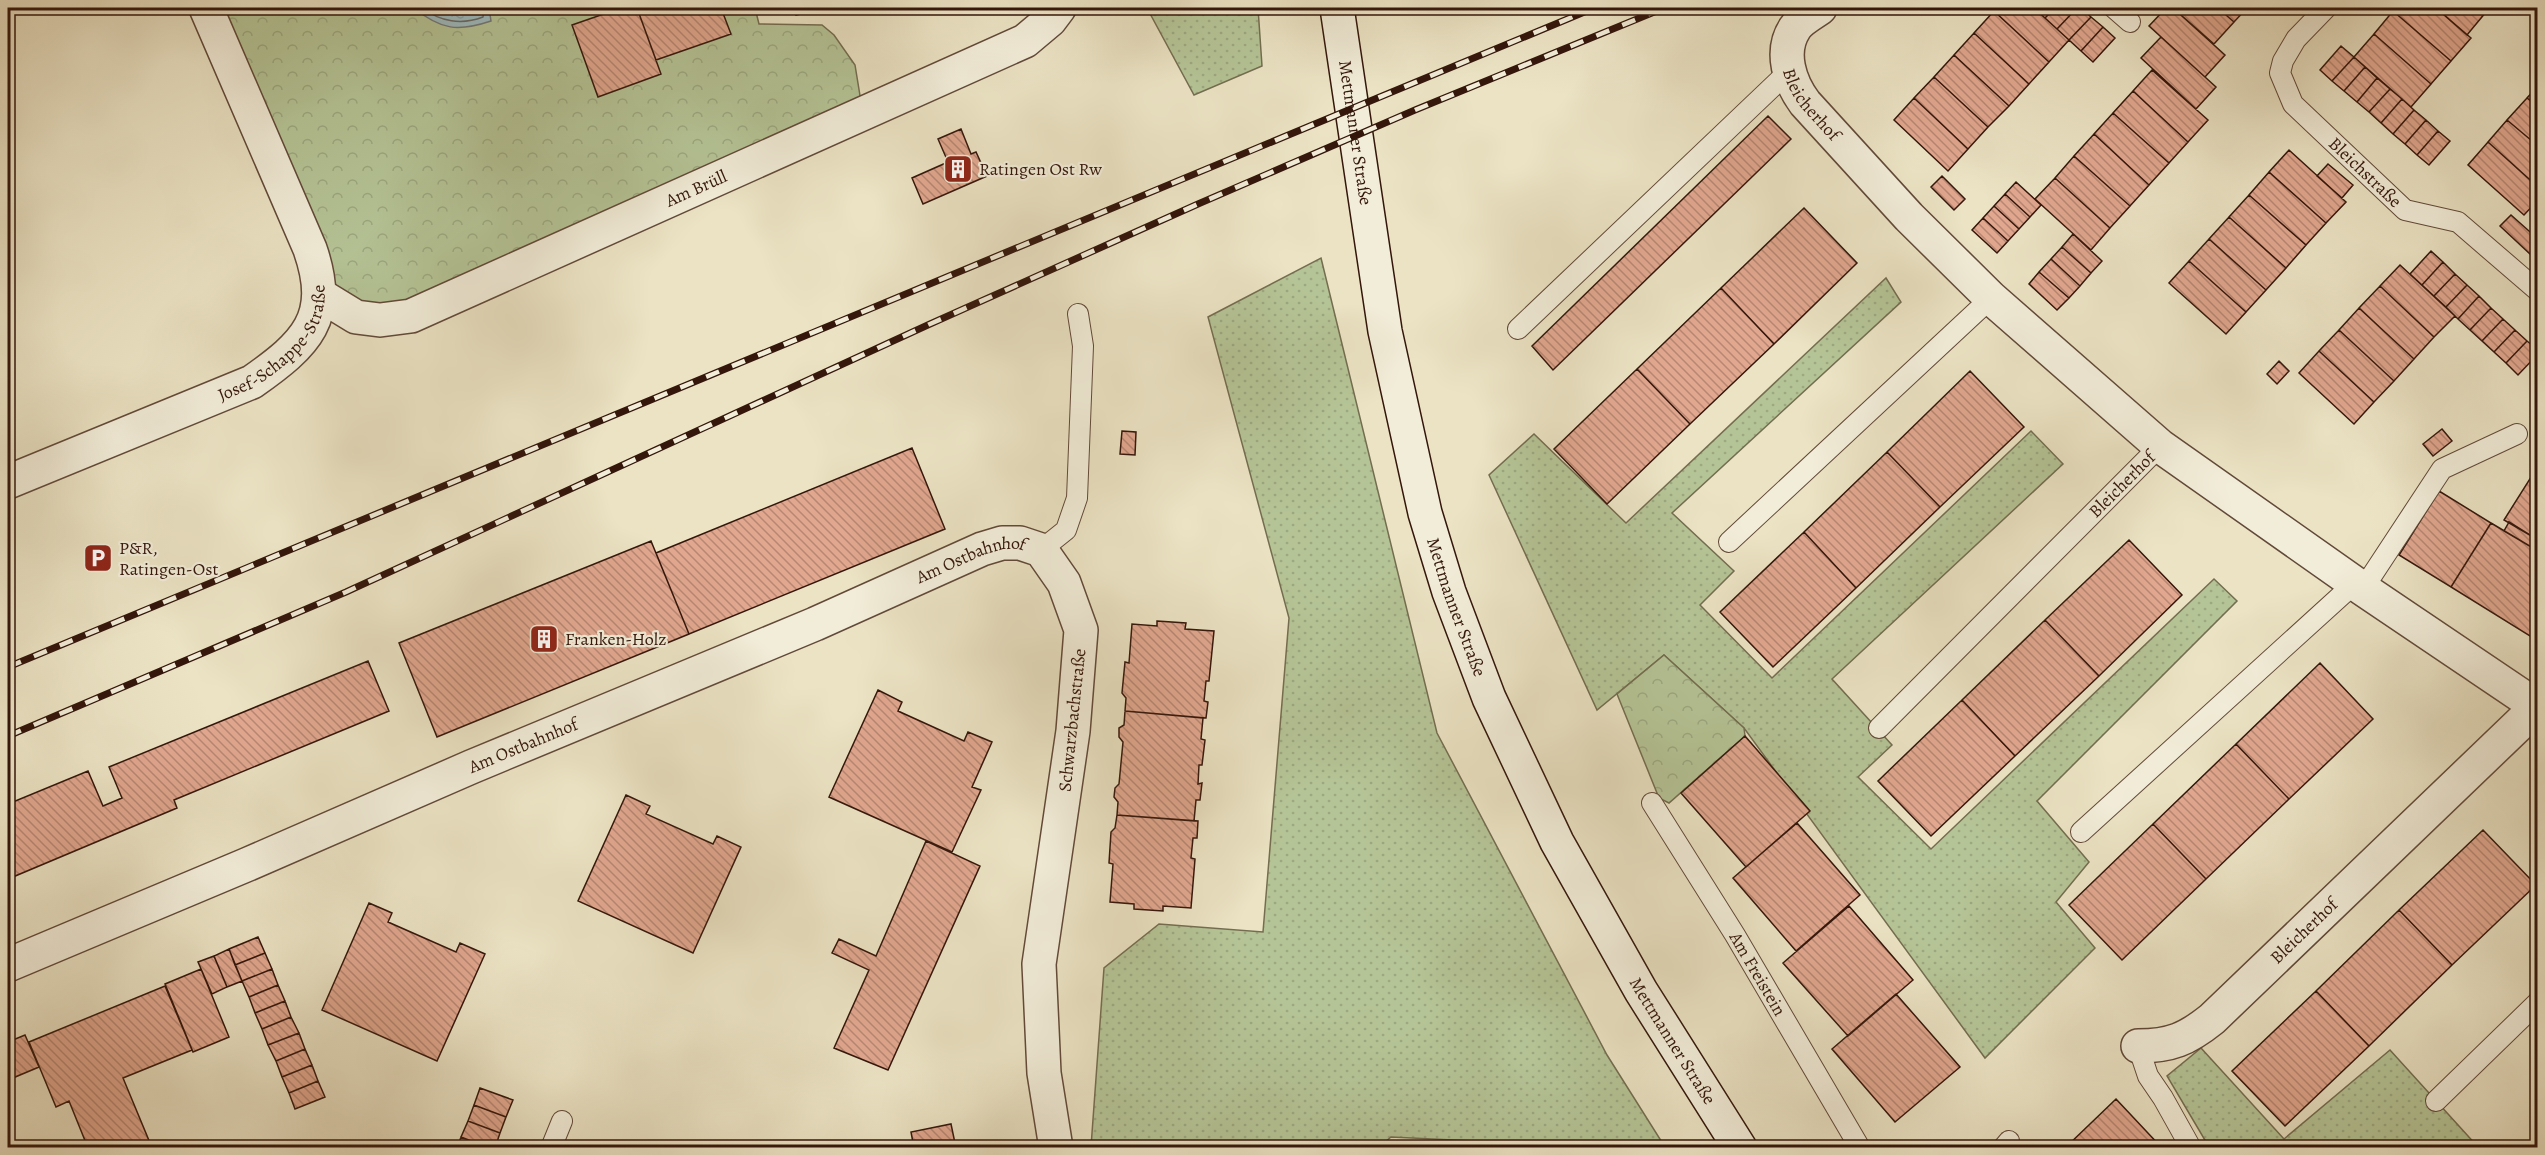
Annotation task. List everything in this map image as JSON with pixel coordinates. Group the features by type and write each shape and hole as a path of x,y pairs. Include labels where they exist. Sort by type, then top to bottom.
{"street":[{"name":"Josef-Schappe-Straße","path":"8,482 252,382 288,357 303,339 315,316 320,295 317,269 310,249 206,8"},
{"name":"Am Brüll","path":"320,295 356,317 380,320 411,316 1024,41 1050,20 1059,8"},
{"name":"Mettmanner Straße","path":"1337,8 1385,331 1425,513 1449,592 1489,698 1557,843 1641,991 1740,1148"},
{"name":"Bleicherhof","path":"1820,8 1795,28 1788,46 1788,72 1793,87 1909,218 1991,298 2160,446 2359,586 2537,707 2212,1019 2191,1036 2157,1046 2138,1046"},
{"name":"Am Ostbahnhof","path":"8,965 235,870 471,767 815,624 982,549 1002,543 1020,543 1041,550"},
{"name":"Schwarzbachstraße","path":"1041,550 1064,583 1081,630 1073,731 1039,964 1044,1073 1056,1148"}],"lane":[{"path":"2114,8 2130,22"},
{"name":"Bleichstraße","path":"2326,8 2296,39 2283,61 2280,73 2293,105 2405,210 2458,222 2538,291"},
{"path":"1518,329 1788,72"},
{"path":"1729,542 1991,298"},
{"path":"1041,550 1066,530 1077,498 1083,346 1078,314"},
{"path":"2081,832 2359,586 2442,469 2517,434"},
{"name":"Bleicherhof","path":"1878,728 2160,446"},
{"name":"Am Freistein","path":"1652,803 1736,935 1860,1148"},
{"path":"2436,1101 2538,1002"},
{"name":"Bleicherhof","path":"2138,1046 2148,1076 2191,1148"},
{"path":"551,1148 562,1121"}],"green space":[{"path":"206,8 755,8 759,24 822,25 834,35 855,65 863,114 411,316 320,295"},
{"path":"1147,8 1258,8 1262,66 1194,95"},
{"path":"1321,258 1437,733 1607,1055 1665,1147 1562,1148 1560,1145 1391,1137 1378,1148 1091,1147 1104,968 1159,924 1263,932 1289,618 1208,317"},
{"path":"1886,278 1901,302 1672,513 1734,571 1700,605 1772,678 2031,431 2063,464 1832,679 1892,745 1858,777 1931,849 2214,579 2237,601 2037,801 2089,862 2056,902 2095,948 1985,1058 1744,728 1664,655 1597,710 1489,475 1534,434 1626,523"},
{"path":"1664,655 1744,728 1745,736 1669,803 1659,798 1617,694"},
{"path":"2201,1048 2284,1139 2390,1050 2478,1147 2209,1147 2167,1076"}],"water":[{"path":"414,8 489,8 491,21 469,27 450,27 433,21"}],"building":[{"path":"621,8 637,8 661,74 598,97 572,25"},
{"path":"637,8 721,8 731,34 656,60"},
{"path":"793,8 825,8 796,15"},
{"path":"1998,8 2034,8 2069,40 2049,62 1994,11"},
{"path":"2034,8 2055,8 2045,18"},
{"path":"2055,8 2077,8 2057,29 2045,18"},
{"path":"2077,8 2081,8 2091,17 2069,40 2057,29"},
{"path":"2166,8 2173,8 2225,55 2205,77 2149,26"},
{"path":"2173,8 2218,8 2234,22 2214,44"},
{"path":"2218,8 2247,8 2234,22"},
{"path":"2396,8 2436,8 2471,38 2451,61 2393,11"},
{"path":"2436,8 2481,8 2486,12 2467,35"},
{"path":"1994,11 2049,62 2029,84 1974,33"},
{"path":"2393,11 2451,61 2431,84 2374,34"},
{"path":"2091,17 2103,27 2081,51 2069,40"},
{"path":"2103,27 2115,38 2093,62 2081,51"},
{"path":"1974,33 2029,84 2009,106 1954,55"},
{"path":"2374,34 2431,84 2411,107 2354,57"},
{"path":"2161,37 2216,87 2196,109 2141,58"},
{"path":"2341,46 2354,57 2332,81 2320,70"},
{"path":"1954,55 2009,106 1988,127 1934,77"},
{"path":"2354,57 2365,67 2344,91 2332,81"},
{"path":"2365,67 2377,78 2357,102 2344,91"},
{"path":"2152,70 2208,120 2188,142 2133,91"},
{"path":"1934,77 1988,127 1968,149 1914,98"},
{"path":"2377,78 2390,89 2369,112 2357,102"},
{"path":"2538,86 2538,107 2527,98"},
{"path":"2390,89 2402,99 2381,123 2369,112"},
{"path":"2133,91 2188,142 2169,163 2113,113"},
{"path":"1914,98 1968,149 1948,171 1894,120"},
{"path":"2527,98 2538,107 2538,146 2507,120"},
{"path":"2402,99 2414,110 2393,134 2381,123"},
{"path":"2414,110 2426,120 2405,144 2393,134"},
{"path":"2113,113 2169,163 2149,185 2094,134"},
{"path":"1768,116 1791,139 1553,370 1532,346"},
{"path":"2426,120 2438,131 2417,155 2405,144"},
{"path":"2507,120 2538,146 2538,187 2488,142"},
{"name":"Ratingen Ost Rw","path":"961,129 971,154 976,152 987,176 923,204 912,178 948,162 938,139"},
{"path":"2438,131 2450,141 2429,165 2417,155"},
{"path":"2094,134 2149,185 2130,206 2074,156"},
{"path":"2488,142 2538,187 2538,200 2524,215 2468,165"},
{"path":"2289,150 2346,202 2326,223 2269,172"},
{"path":"2074,156 2130,206 2110,228 2055,178"},
{"path":"2328,164 2353,185 2342,198 2317,176"},
{"path":"2269,172 2326,223 2306,245 2249,195"},
{"path":"1942,176 1965,199 1954,210 1931,187"},
{"path":"2055,178 2110,228 2091,250 2035,199"},
{"path":"2016,182 2041,205 2030,217 2005,194"},
{"path":"2005,194 2030,217 2019,229 1994,206"},
{"path":"2249,195 2306,245 2286,268 2229,217"},
{"path":"1994,206 2019,229 2008,241 1983,218"},
{"path":"1804,208 1857,263 1774,344 1721,288"},
{"path":"2511,215 2538,239 2538,247 2530,254 2500,226"},
{"path":"2229,217 2286,268 2266,290 2209,239"},
{"path":"1983,218 2008,241 1997,253 1972,230"},
{"path":"2073,234 2102,261 2091,273 2062,247"},
{"path":"2209,239 2266,290 2246,312 2189,261"},
{"path":"2062,247 2091,273 2080,286 2051,259"},
{"path":"2431,251 2443,262 2422,285 2410,274"},
{"path":"2051,259 2080,286 2069,298 2039,272"},
{"path":"2189,261 2246,312 2226,334 2169,283"},
{"path":"2443,262 2455,274 2434,296 2422,285"},
{"path":"2400,265 2455,316 2434,337 2380,286"},
{"path":"2039,272 2069,298 2057,310 2029,284"},
{"path":"2455,274 2467,285 2446,307 2434,296"},
{"path":"2467,285 2479,296 2458,319 2446,307"},
{"path":"2380,286 2434,337 2414,359 2359,308"},
{"path":"1721,288 1774,344 1690,424 1637,369"},
{"path":"2479,296 2491,308 2470,330 2458,319"},
{"path":"2359,308 2414,359 2394,381 2339,330"},
{"path":"2491,308 2503,319 2482,341 2470,330"},
{"path":"2503,319 2515,330 2494,352 2482,341"},
{"path":"2339,330 2394,381 2374,402 2319,351"},
{"path":"2515,330 2527,341 2506,363 2494,352"},
{"path":"2527,341 2538,350 2538,354 2518,375 2506,363"},
{"path":"2319,351 2374,402 2354,424 2299,373"},
{"path":"2279,361 2289,371 2277,384 2267,374"},
{"path":"1637,369 1690,424 1607,504 1554,449"},
{"path":"1970,371 2024,427 1940,507 1887,452"},
{"path":"2442,429 2452,441 2433,456 2423,444"},
{"path":"1122,431 1136,432 1135,455 1120,454"},
{"name":"Franken-Holz","path":"912,448 945,529 689,634 656,553"},
{"path":"1887,452 1940,507 1856,588 1804,532"},
{"path":"2538,466 2538,540 2504,520"},
{"path":"2439,491 2491,523 2451,587 2399,555"},
{"path":"2509,522 2538,540 2538,551 2504,531"},
{"path":"2491,523 2538,551 2538,641 2451,587"},
{"path":"1804,532 1856,588 1773,667 1720,612"},
{"path":"2129,540 2182,595 2099,676 2045,620"},
{"name":"Franken-Holz","path":"651,541 689,634 437,737 399,643"},
{"path":"2045,620 2099,676 2015,756 1962,700"},
{"path":"1157,621 1186,623 1185,629 1214,631 1209,681 1206,681 1204,701 1208,702 1206,718 1125,711 1126,698 1122,693 1125,662 1129,663 1132,624 1157,626"},
{"path":"368,661 389,711 174,800 177,808 8,879 8,804 88,771 103,806 122,798 109,767"},
{"path":"2320,663 2373,719 2289,799 2236,744"},
{"path":"878,690 902,702 898,711 964,741 968,732 992,742 972,787 981,790 952,852 829,797"},
{"path":"1962,700 2015,756 1931,836 1878,781"},
{"path":"1125,711 1203,718 1201,739 1205,740 1202,765 1199,765 1198,784 1202,783 1200,800 1196,800 1194,821 1117,815 1118,802 1114,797 1115,788 1119,784 1123,742 1119,737 1119,728 1124,725"},
{"path":"1745,736 1810,811 1746,867 1681,793"},
{"path":"2236,744 2289,799 2206,879 2153,824"},
{"path":"626,795 650,806 646,814 713,844 717,836 741,847 693,953 578,901"},
{"path":"1117,815 1198,821 1197,838 1193,838 1191,858 1195,859 1191,908 1163,906 1163,911 1134,909 1134,904 1110,902 1113,864 1109,863 1111,832 1115,828"},
{"path":"1797,823 1860,895 1796,951 1733,878"},
{"path":"2153,824 2206,879 2122,960 2069,905"},
{"path":"2483,830 2536,885 2452,965 2399,910"},
{"path":"926,841 980,866 888,1070 834,1048 869,970 832,953 839,939 876,956"},
{"path":"369,903 392,913 388,922 456,952 460,943 485,954 437,1061 322,1010"},
{"path":"1849,906 1913,980 1848,1036 1783,963"},
{"path":"2399,910 2452,965 2369,1046 2316,991"},
{"path":"258,937 265,953 235,965 229,949"},
{"path":"229,949 242,981 227,987 214,956"},
{"path":"265,953 272,969 242,981 235,965"},
{"path":"214,956 227,987 212,994 198,962"},
{"path":"201,969 229,1037 193,1052 165,984"},
{"path":"272,969 278,985 249,997 242,981"},
{"path":"278,985 285,1001 255,1013 249,997"},
{"path":"165,986 192,1050 123,1078 150,1143 140,1148 88,1148 69,1101 56,1107 29,1042"},
{"path":"2316,991 2369,1046 2285,1126 2232,1071"},
{"path":"1896,994 1960,1067 1895,1122 1832,1049"},
{"path":"285,1001 291,1017 262,1029 255,1013"},
{"path":"291,1017 299,1033 268,1045 262,1029"},
{"path":"299,1033 305,1049 276,1061 268,1045"},
{"path":"25,1035 39,1067 8,1080 8,1042"},
{"path":"305,1049 312,1065 282,1077 276,1061"},
{"path":"312,1065 318,1081 289,1093 282,1077"},
{"path":"318,1081 325,1097 295,1109 289,1093"},
{"path":"480,1088 513,1100 506,1117 474,1105"},
{"path":"2116,1099 2162,1148 2065,1148"},
{"path":"474,1105 506,1117 500,1133 468,1121"},
{"path":"468,1121 500,1133 495,1148 489,1148 461,1137"},
{"path":"951,1124 956,1148 914,1148 911,1132"},
{"path":"461,1137 489,1148 457,1148"}],"railway":[{"path":"8,667 1594,8"},
{"path":"8,736 346,592 930,324 1198,204 1415,110 1664,8"}],"place":[{"name":"Ratingen Ost Rw","path":"958,169"},
{"name":"P&R, Ratingen-Ost","path":"98,558"},
{"name":"Franken-Holz","path":"544,639"}]}
